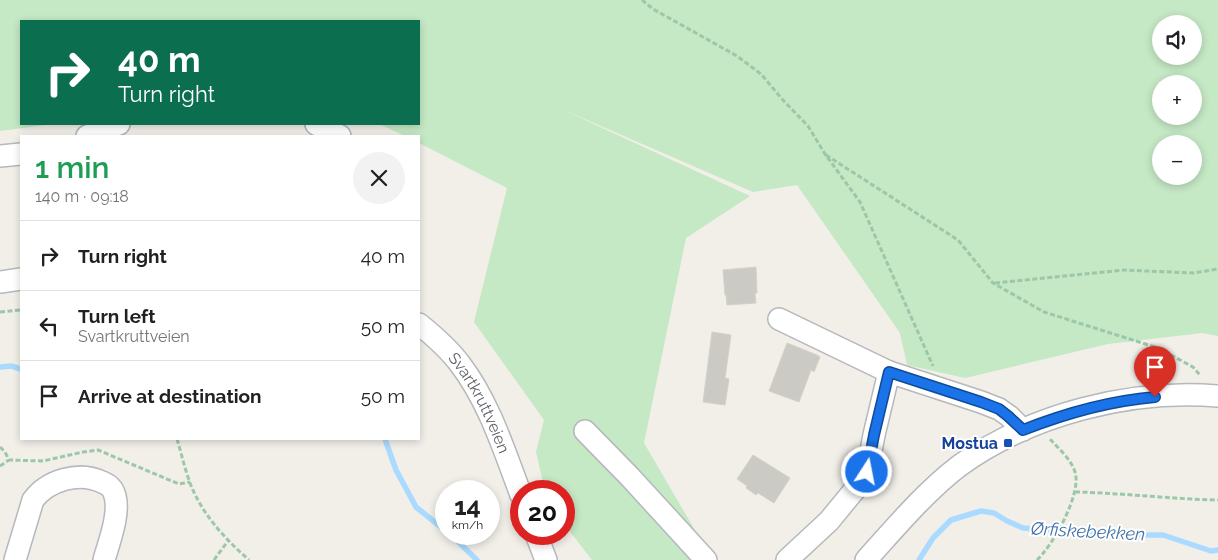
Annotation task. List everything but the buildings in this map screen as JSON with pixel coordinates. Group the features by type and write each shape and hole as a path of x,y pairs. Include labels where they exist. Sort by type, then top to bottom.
{"street":[{"path":"90,135 116,125"},
{"path":"318,125 338,135"},
{"path":"0,156 20,154"},
{"path":"0,282 20,279"},
{"path":"779,319 889,372 981,402 999,409 1008,416 1031,427"},
{"name":"Svartkruttveien","path":"420,325 443,344 460,363 475,387 498,434 515,480"},
{"path":"787,560 829,521 867,472 889,372"},
{"path":"866,560 941,481 981,453 1031,427 1063,415 1138,398 1211,396"},
{"path":"585,431 706,560"},
{"path":"15,560 33,500 48,487 76,477 95,478 108,485 114,494 116,512 104,560"},
{"path":"540,545 546,560"}],"path":[{"path":"642,0 653,9 737,56 761,74 782,100 808,126 825,154 860,202 944,390"},
{"path":"825,154 958,240 993,283 1044,312 1158,348 1192,367 1203,381 1211,396"},
{"path":"993,283 1124,270 1193,274 1218,269"},
{"path":"0,312 20,310"},
{"path":"1031,427 1044,432 1071,463 1077,480 1075,492 1064,520 1050,545 1037,560"},
{"path":"177,440 190,482 209,517 228,541 249,560"},
{"path":"0,466 9,460"},
{"path":"1075,492 1218,500"},
{"path":"214,560 228,541"}],"green space":[{"path":"0,0 1218,0 1218,336 1202,333 1108,344 965,378 907,365 900,333 797,185 753,192 559,108 750,196 686,238 644,443 703,544 699,560 592,560 575,538 575,480 542,480 536,452 544,420 474,322 507,188 420,144 420,135 403,135 381,125 420,125 420,20 20,20 20,125 45,125 0,131"}],"waterway":[{"name":"Ørfiskebekken","path":"0,367 11,366 20,369"},
{"name":"Ørfiskebekken","path":"385,440 396,470 416,507 435,522"},
{"name":"Ørfiskebekken","path":"919,560 933,538 951,520 981,511 994,513 1023,528 1117,535 1163,535 1211,551 1218,550"},
{"name":"Ørfiskebekken","path":"461,545 477,560"}],"place":[{"name":"Mostua","path":"1008,443"}],"route":[{"path":"867,472 889,372 999,409 1023,430 1087,408 1138,398 1155,397"}]}
